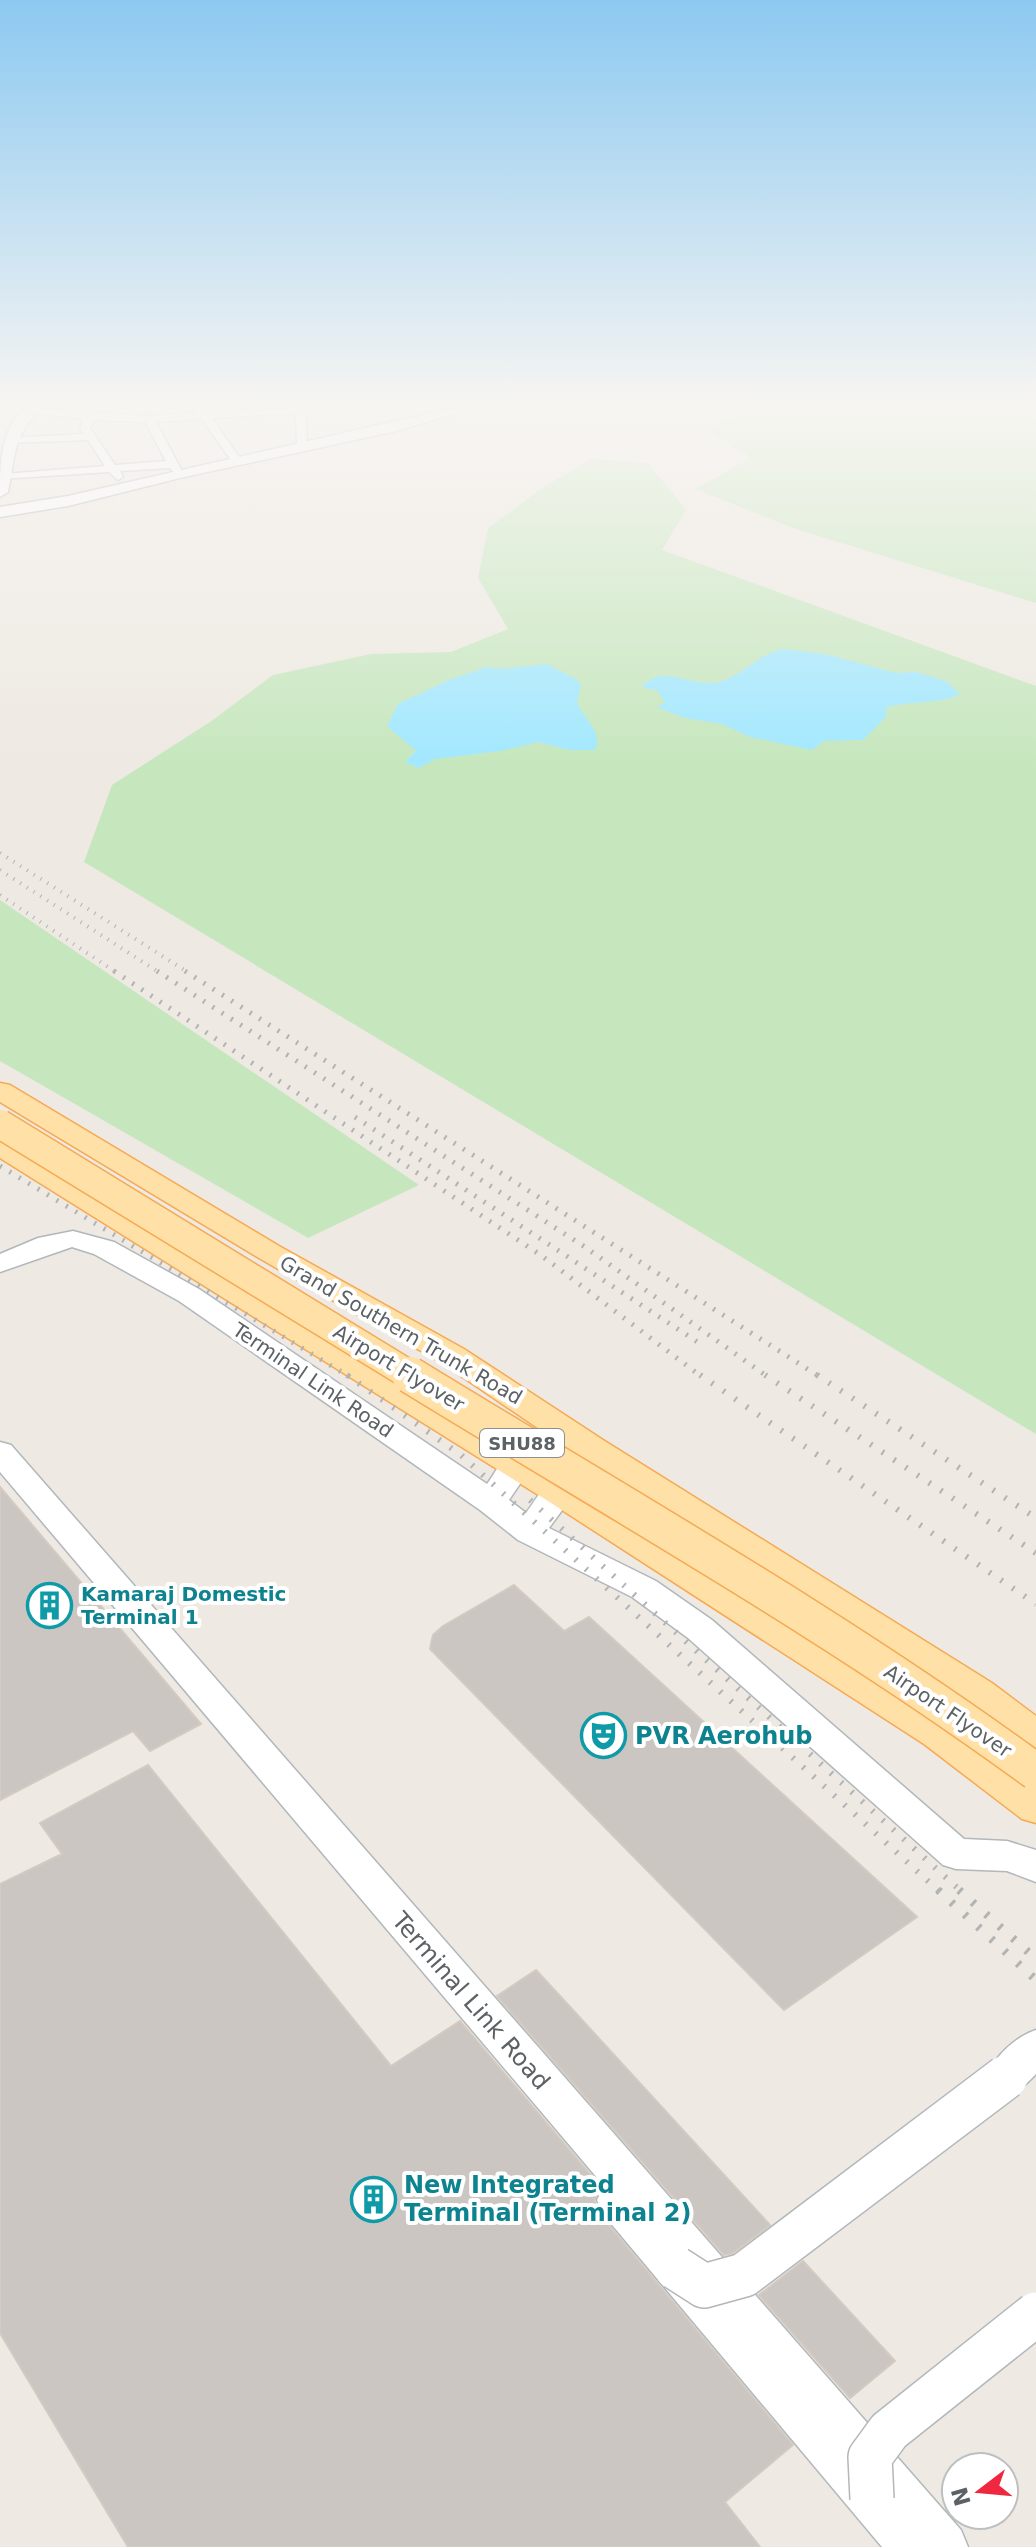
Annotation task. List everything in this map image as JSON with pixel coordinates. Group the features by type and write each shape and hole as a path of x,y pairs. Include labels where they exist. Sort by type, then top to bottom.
{"main road":[{"name":"Grand Southern Trunk Road","path":"0,1091 269,1252 453,1356 591,1448 979,1693 1036,1736"},
{"name":"Airport Flyover","path":"0,1124 833,1634 964,1719 1036,1772"},
{"path":"0,1146 518,1466 937,1734 1036,1808"}],"street":[{"name":"Terminal Link Road","path":"0,1264 48,1244 73,1239 104,1248 189,1295 491,1502 529,1532 644,1589 700,1629 956,1854 1007,1855 1023,1859 1036,1867"},
{"path":"0,1278 58,1254 75,1253 198,1319 239,1331"},
{"path":"491,1502 547,1419"},
{"path":"529,1532 591,1448"},
{"name":"Terminal Link Road","path":"0,1452 944,2547"},
{"name":"Terminal Link Road","path":"0,1473 913,2547"},
{"path":"676,2268 704,2286 744,2275 1006,2077 1036,2047"},
{"path":"872,2499 870,2457 889,2431 1036,2314"}],"green space":[{"path":"676,527 662,550 1036,686 1036,1434 84,862 112,785 210,722 273,675 371,654 451,652 508,629 478,578 488,528"},
{"path":"790,527 1036,527 1036,603"},
{"path":"0,900 419,1185 308,1238 0,1061"}],"water":[{"path":"785,649 829,655 896,673 916,672 946,681 960,694 887,707 885,718 863,740 824,741 812,750 750,737 722,724 685,718 657,707 665,703 658,691 642,687 649,680 666,676 702,683 722,681 766,655"},
{"path":"547,664 576,679 581,685 577,702 595,731 595,750 570,750 538,742 501,751 435,759 419,768 405,762 416,751 387,726 398,704 449,680 487,667 501,669"}],"building":[{"name":"Kamaraj Domestic Terminal 1","path":"0,1487 201,1724 150,1751 133,1731 0,1800"},
{"path":"514,1585 564,1631 589,1617 917,1917 784,2010 430,1649 433,1635 443,1626"},
{"name":"New Integrated Terminal (Terminal 2)","path":"148,1765 391,2066 460,2021 600,2186 594,2201 601,2216 793,2445 725,2502 760,2547 128,2547 0,2333 0,1884 62,1854 40,1823"},
{"path":"536,1970 770,2225 733,2253 724,2255 497,1996"},
{"path":"803,2261 895,2361 850,2398 759,2295"}],"railway":[{"path":"0,853 189,973"},
{"path":"0,870 160,973"},
{"path":"0,895 114,971"},
{"path":"114,971 542,1256 702,1377"},
{"path":"157,971 585,1247 767,1377"},
{"path":"185,971 820,1377"},
{"path":"355,1117 699,1343"},
{"path":"0,1166 349,1376"},
{"path":"700,1375 1036,1604"},
{"path":"817,1375 1036,1518"},
{"path":"349,1376 461,1455 940,1892"},
{"path":"767,1377 1036,1553"},
{"path":"530,1500 962,1892"},
{"path":"938,1890 1036,1980"},
{"path":"959,1890 1036,1959"}],"place":[{"name":"Kamaraj Domestic Terminal 1","path":"50,1606"},
{"name":"PVR Aerohub","path":"604,1736"},
{"name":"New Integrated Terminal (Terminal 2)","path":"373,2199"}]}
